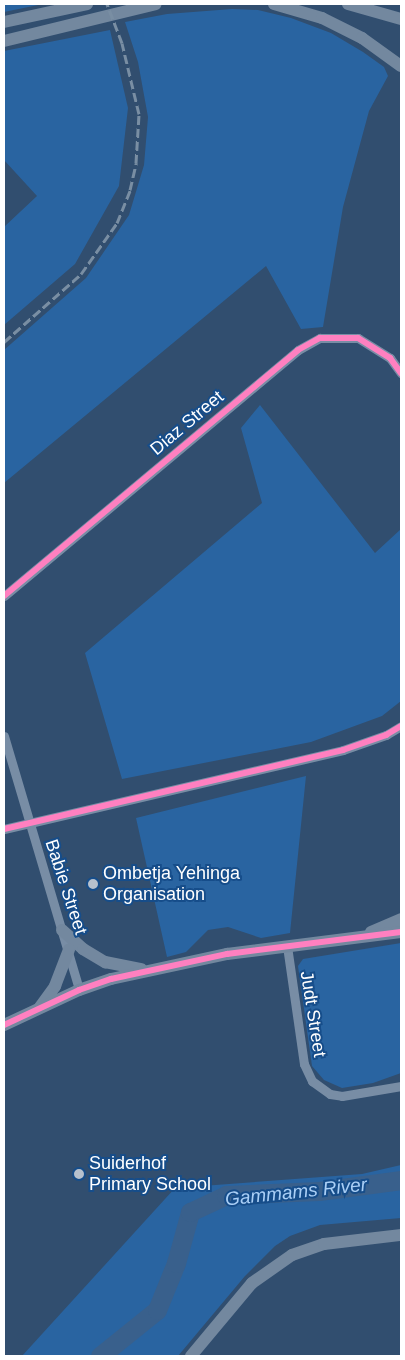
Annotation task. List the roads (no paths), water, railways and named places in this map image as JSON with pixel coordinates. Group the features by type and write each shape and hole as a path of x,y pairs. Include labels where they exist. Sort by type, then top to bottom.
{"street":[{"path":"4,22 86,4"},
{"path":"4,41 132,8 156,4"},
{"path":"274,4 322,18 362,38 401,66"},
{"path":"348,4 401,19"},
{"name":"Diaz Street","path":"4,596 298,350 320,338 358,338 390,358 401,373"},
{"path":"4,829 343,750 386,735 401,726"},
{"name":"Babie Street","path":"4,736 28,822 69,950 79,990"},
{"path":"357,938 401,919"},
{"path":"62,930 83,949 104,962 147,971"},
{"path":"4,1026 79,990 147,971 227,954 401,932"},
{"name":"Judt Street","path":"287,946 304,1064 312,1081 330,1094 342,1096 383,1091 401,1086"},
{"path":"38,1009 55,986 69,950"},
{"path":"191,1356 252,1284 292,1255 324,1244 401,1235"}],"waterway":[{"name":"Gammams River","path":"100,1356 157,1310 176,1263 190,1212 226,1195 319,1191 401,1180"}],"railway":[{"path":"4,342 81,274 117,223 130,190 136,163 139,114 122,43 107,4"}],"place":[{"name":"Ombetja Yehinga Organisation","path":"93,884"},
{"name":"Suiderhof Primary School","path":"79,1174"}]}
